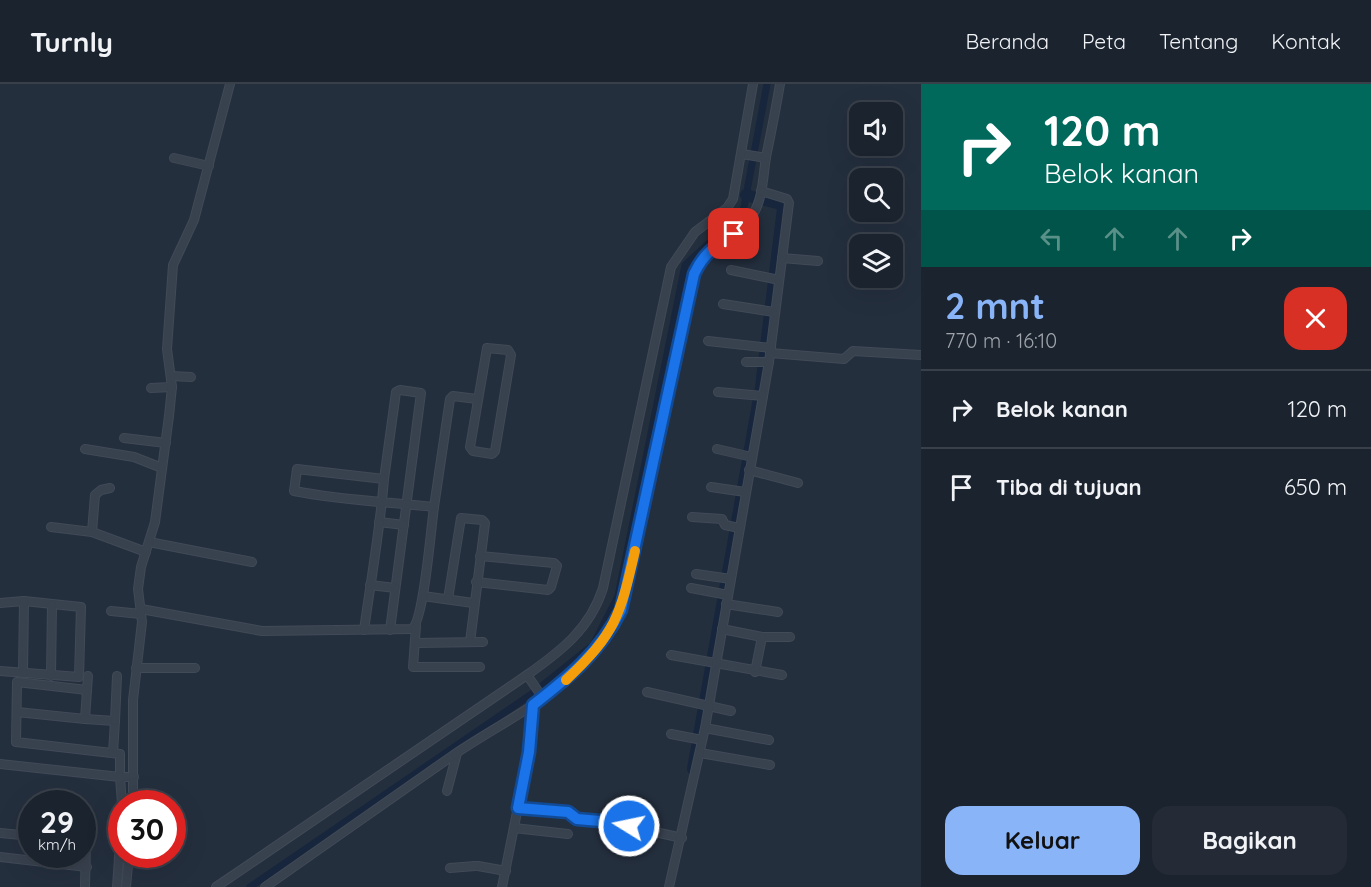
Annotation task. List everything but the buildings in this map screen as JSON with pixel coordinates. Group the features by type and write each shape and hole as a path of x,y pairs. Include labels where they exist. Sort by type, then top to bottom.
{"street":[{"path":"134,790 136,668 141,612 139,576 150,542 166,443 172,387 167,349 173,265 194,220 230,84"},
{"path":"216,887 529,678 581,631 599,599 671,267 680,250 695,232 727,208 733,199 745,155 753,84"},
{"path":"265,887 457,753 564,683 594,653 611,631 621,610 694,274 700,261 711,248 746,225 754,214 761,191 763,158 780,84"},
{"path":"745,155 763,158"},
{"path":"174,158 208,166"},
{"path":"669,887 700,753 700,740 705,728 706,705 722,629 726,604 725,594 743,491 749,470 749,456 767,354 776,279 782,258 789,201 761,191"},
{"path":"782,258 819,261"},
{"path":"730,270 776,279"},
{"path":"723,304 771,312"},
{"path":"708,341 767,354 844,359 853,351 921,355"},
{"path":"487,348 511,352 494,453 470,450 477,399 487,348"},
{"path":"746,362 767,354"},
{"path":"171,376 191,377"},
{"path":"151,388 172,387"},
{"path":"364,630 396,392 400,390 421,393 390,630"},
{"path":"718,392 760,396"},
{"path":"477,399 453,396 450,399 423,596 416,626 413,664 416,668 480,667"},
{"path":"124,438 166,443"},
{"path":"85,448 134,458 162,468"},
{"path":"717,448 749,456"},
{"path":"384,479 299,468 295,472 293,488 295,491 434,507"},
{"path":"749,470 798,483"},
{"path":"711,487 743,491"},
{"path":"92,532 95,495 101,490 110,488"},
{"path":"692,517 722,519 725,525 737,527"},
{"path":"448,599 461,518 484,522 470,642"},
{"path":"379,522 404,525"},
{"path":"51,527 92,532 146,552"},
{"path":"150,542 252,562"},
{"path":"476,582 548,590 551,589 557,566 480,556"},
{"path":"696,573 728,579"},
{"path":"370,585 395,588"},
{"path":"691,588 725,594"},
{"path":"423,596 473,603"},
{"path":"23,673 24,601"},
{"path":"0,603 24,601 81,606 79,677 0,671"},
{"path":"51,676 52,604"},
{"path":"726,604 778,612"},
{"path":"111,611 141,612 262,631 408,631 416,626"},
{"path":"722,629 762,637 790,637"},
{"path":"755,672 762,637"},
{"path":"416,643 483,642"},
{"path":"671,655 755,672 782,675"},
{"path":"136,668 195,668"},
{"path":"85,719 88,676"},
{"path":"113,753 117,676"},
{"path":"529,678 542,696"},
{"path":"87,690 17,682 16,742 120,754 121,790"},
{"path":"647,692 731,711"},
{"path":"502,887 529,752 533,705"},
{"path":"17,712 115,722"},
{"path":"705,728 769,740"},
{"path":"671,734 700,740"},
{"path":"447,791 457,753"},
{"path":"700,753 770,765"},
{"path":"0,764 134,777"},
{"path":"518,808 568,812 577,819 623,823 681,837"},
{"path":"514,828 568,834"},
{"path":"0,833 18,835"},
{"path":"0,857 18,859"},
{"path":"450,868 476,866 506,870"},
{"path":"85,887 87,868"},
{"path":"117,887 118,868"},
{"path":"126,887 128,868"}],"waterway":[{"path":"250,887 533,693 593,645 618,596 685,265 743,212 767,84"},
{"path":"746,195 753,197"},
{"path":"693,769 761,387 783,208 781,204 765,200"}],"slow traffic":[{"path":"566,680 594,653 611,631 621,610 635,551"}],"route":[{"path":"629,826 627,823 577,819 568,812 518,808 532,735 533,705 564,683 594,653 611,631 621,610 694,274 700,261 711,248 734,234"}]}
